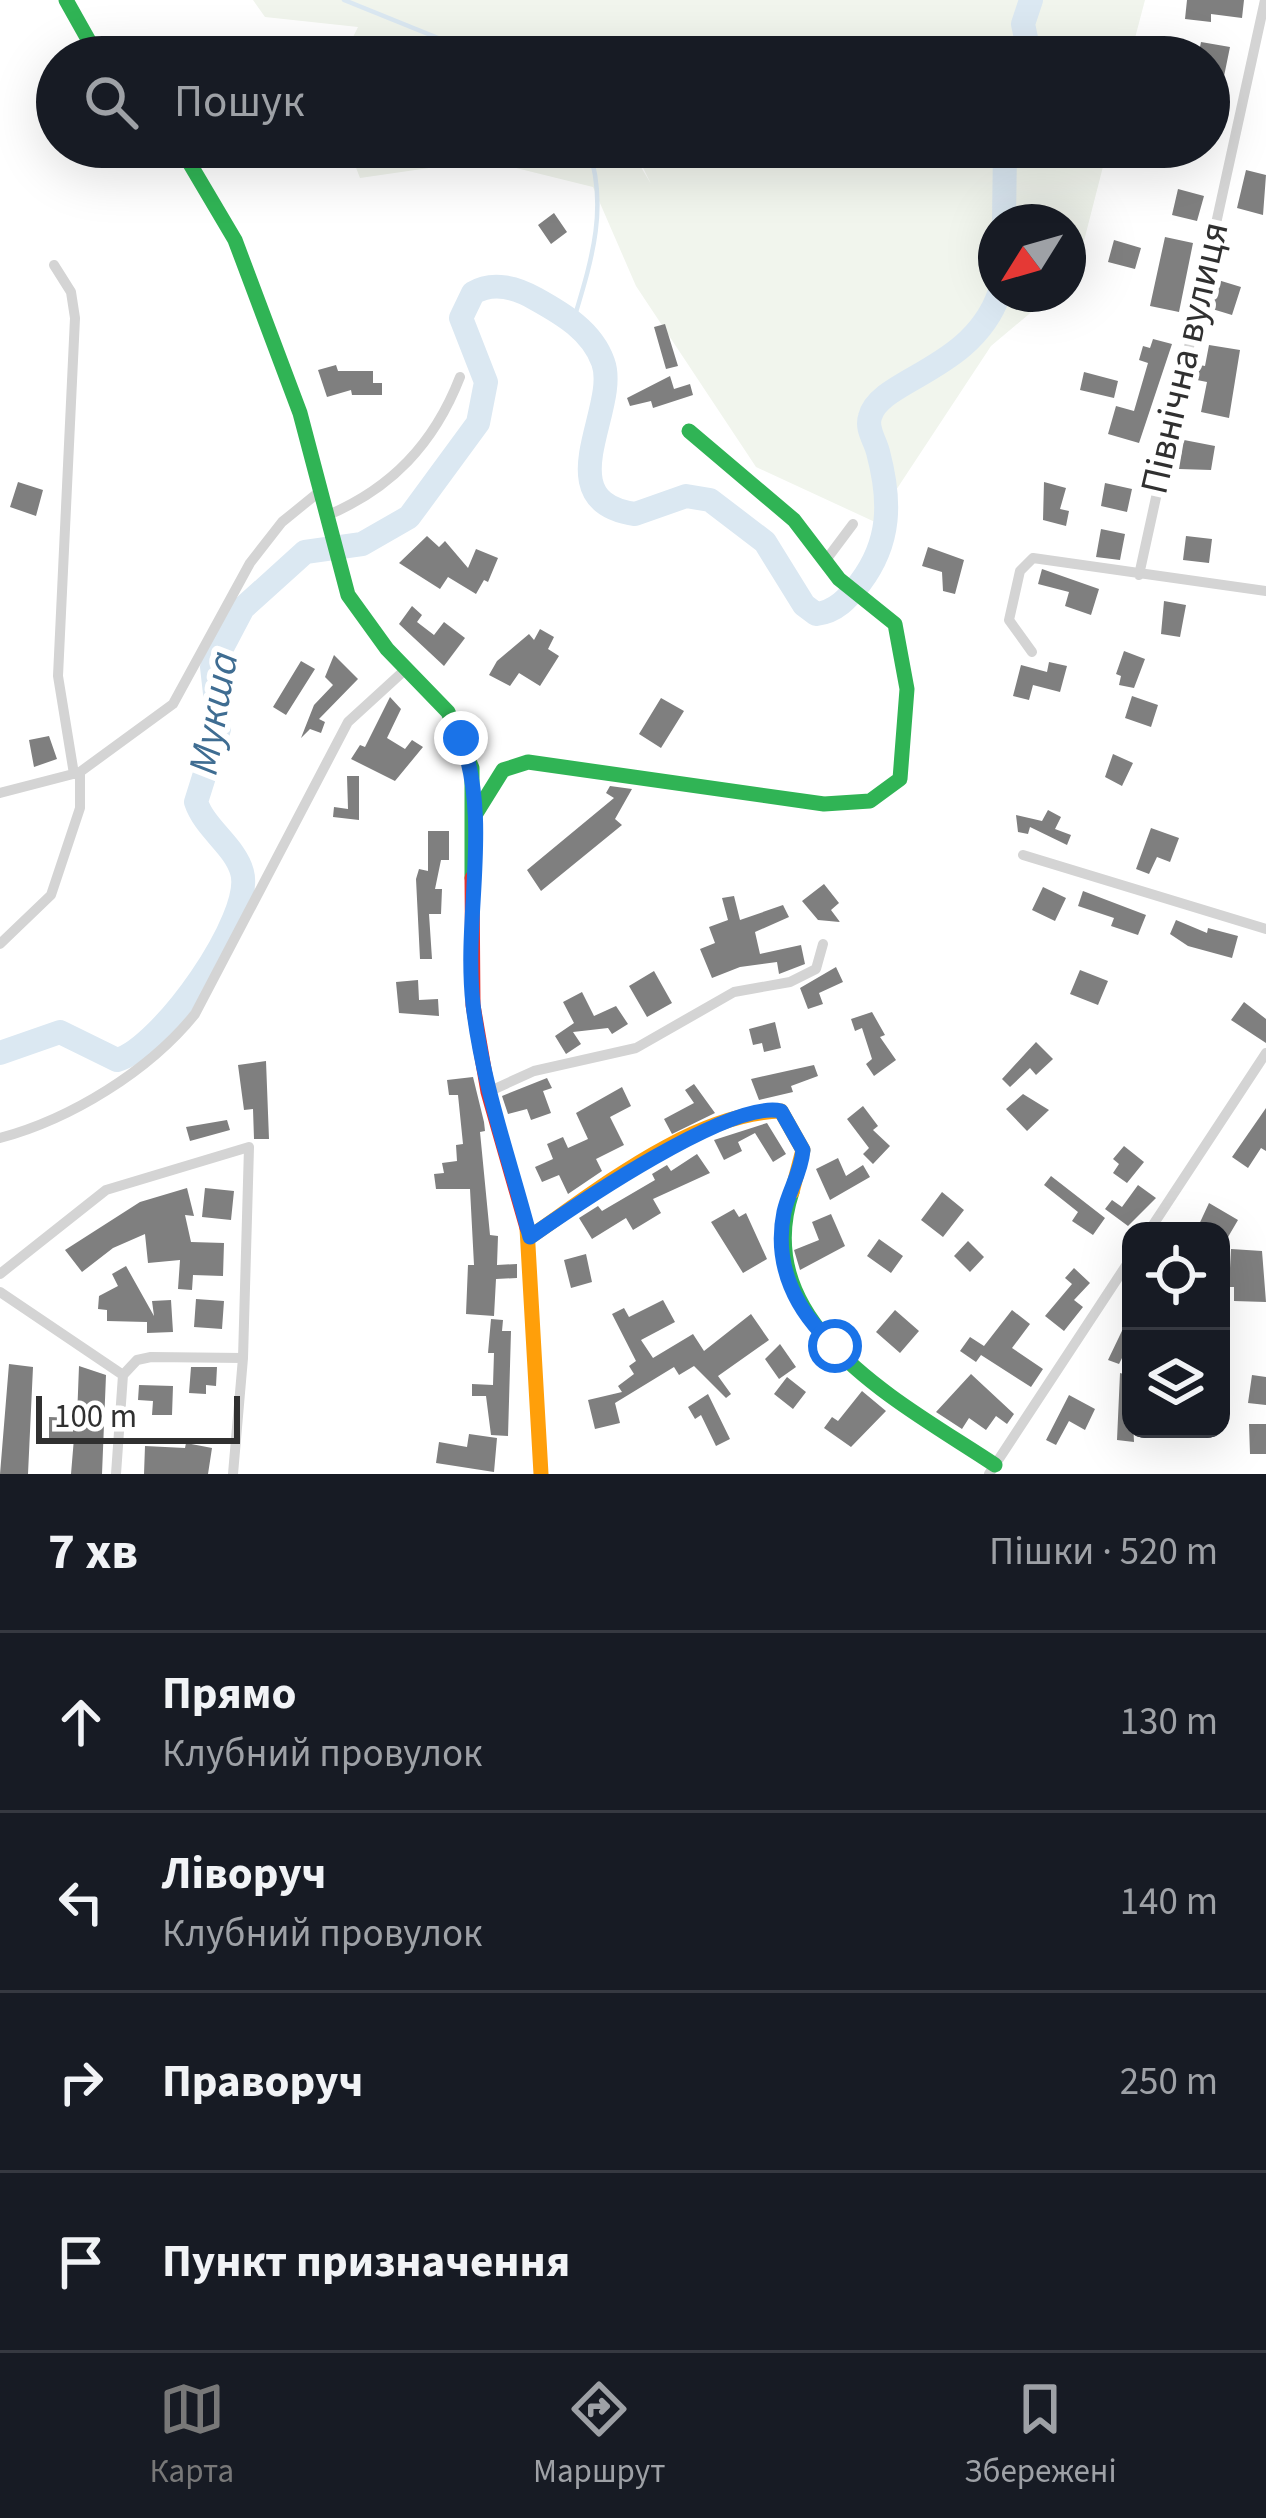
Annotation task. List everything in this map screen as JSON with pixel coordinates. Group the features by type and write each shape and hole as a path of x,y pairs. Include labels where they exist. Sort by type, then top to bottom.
{"street":[{"path":"66,0 86,36"},
{"name":"Північна вулиця","path":"1230,160 1265,0"},
{"path":"192,168 235,241 300,413 347,595 406,669 448,712 472,768 476,815 469,944 488,1092 530,1237 541,1474"},
{"name":"Північна вулиця","path":"1139,575 1228,168"},
{"path":"0,944 51,895 80,808 58,676 75,318 71,292 54,266"},
{"path":"327,521 385,485 414,457 460,376"},
{"path":"476,815 503,770 528,762 760,799 869,804 888,794 906,757 899,635 889,614 838,578 788,514 689,431"},
{"path":"0,793 77,773 173,704 250,563 283,522 319,492"},
{"path":"826,560 853,524"},
{"path":"1032,652 1009,620 1020,571 1028,561 1063,559 1139,575 1266,591"},
{"path":"0,1138 39,1124 147,1064 174,1040 195,1014 348,722 406,669"},
{"path":"1023,854 1266,929"},
{"path":"488,1092 534,1071 636,1048 734,992 790,982 816,969 823,944"},
{"path":"1155,1222 1266,1053"},
{"path":"530,1237 624,1176 731,1119 765,1108 781,1111 803,1150 782,1235 782,1257 803,1314 919,1414 992,1469 1122,1272"},
{"path":"0,1274 106,1190 249,1147 243,1358 233,1474"},
{"path":"0,1292 123,1375"},
{"path":"116,1474 123,1375 137,1360 243,1358"}],"shaded area":[{"path":"253,0 1145,0 1136,36 354,36 358,27 265,17"},
{"path":"356,168 429,168 360,178"},
{"path":"516,168 641,168 651,184 643,168 1103,168 1086,233 1086,204 978,204 978,312 1032,312 991,346 875,522 756,467 636,286 593,187"}],"building":[{"path":"1187,0 1244,0 1242,18 1211,14 1211,22 1185,19"},
{"path":"1246,170 1266,175 1263,215 1237,208"},
{"path":"1178,189 1204,196 1197,221 1172,215"},
{"path":"554,213 567,232 551,244 538,225"},
{"path":"1165,237 1193,243 1179,312 1150,306"},
{"path":"1114,240 1141,248 1135,269 1108,262"},
{"path":"1218,280 1241,287 1232,315 1209,308"},
{"path":"665,324 678,366 666,369 654,327"},
{"path":"1153,339 1172,344 1139,443 1108,434 1116,406 1134,411 1148,363 1139,360 1143,346 1150,348"},
{"path":"1209,345 1240,350 1229,418 1201,412 1207,382 1192,379 1195,364 1205,366"},
{"path":"336,365 338,371 373,371 373,383 382,383 382,395 352,395 351,390 327,397 318,370"},
{"path":"1084,372 1118,381 1114,398 1080,390"},
{"path":"670,376 674,389 690,384 693,395 653,408 651,401 630,406 627,398"},
{"path":"1184,440 1215,446 1211,470 1179,469"},
{"path":"18,482 43,490 36,516 10,507"},
{"path":"1044,482 1066,488 1060,509 1069,511 1066,526 1043,520"},
{"path":"1105,483 1132,489 1127,512 1101,506"},
{"path":"1101,529 1125,534 1120,560 1096,557"},
{"path":"427,536 439,547 445,541 468,568 476,549 498,558 488,582 484,580 476,594 448,577 440,589 399,563"},
{"path":"1186,536 1212,539 1209,563 1183,560"},
{"path":"928,547 964,560 955,594 943,591 942,572 922,566"},
{"path":"1042,569 1099,589 1091,615 1065,606 1069,592 1038,584"},
{"path":"1164,601 1186,605 1180,637 1161,634"},
{"path":"412,606 422,615 417,622 434,635 444,622 465,638 444,666 399,624"},
{"path":"540,629 554,637 548,649 559,656 540,686 519,673 510,686 489,675 497,661 529,634 534,640"},
{"path":"1124,651 1145,659 1134,688 1119,685 1121,676 1116,674"},
{"path":"334,655 358,679 319,719 325,722 321,733 310,729 301,738 314,705 333,685 325,677"},
{"path":"301,661 315,669 286,715 273,707"},
{"path":"1049,662 1067,666 1060,692 1033,685 1029,700 1013,696 1021,665 1047,672"},
{"path":"1132,696 1158,705 1151,727 1125,718"},
{"path":"390,697 401,709 387,738 405,749 412,740 423,747 395,781 351,759 360,745 365,747"},
{"path":"661,698 684,711 661,748 639,734"},
{"path":"49,736 57,759 34,767 29,740"},
{"path":"1113,754 1133,763 1122,786 1105,777"},
{"path":"347,776 359,776 359,820 333,817 334,807 348,809"},
{"path":"610,786 632,789 615,819 622,825 541,891 527,870 614,798 606,793"},
{"path":"1048,810 1061,817 1055,829 1071,835 1067,845 1030,827 1028,834 1018,832 1016,815 1042,821"},
{"path":"1151,828 1179,838 1170,862 1157,857 1149,874 1136,869"},
{"path":"428,831 449,831 449,860 441,860 435,889 442,889 441,914 429,914 432,959 420,959 416,879 419,869 428,871"},
{"path":"824,884 839,903 831,910 840,922 818,920 802,901"},
{"path":"1043,887 1066,898 1055,921 1032,910"},
{"path":"1083,891 1146,915 1138,935 1111,926 1114,918 1078,906"},
{"path":"734,896 740,920 783,905 789,917 755,932 760,954 801,945 805,964 779,974 777,962 740,967 712,978 700,949 715,943 709,927 728,920 722,898"},
{"path":"1176,920 1207,933 1208,928 1238,936 1232,958 1188,946 1170,934"},
{"path":"836,967 843,982 819,993 823,1004 808,1009 800,988"},
{"path":"1080,970 1108,981 1098,1005 1070,994"},
{"path":"654,971 672,1003 647,1017 629,986"},
{"path":"418,980 419,1000 438,999 439,1016 399,1013 396,982"},
{"path":"582,992 594,1016 616,1006 628,1024 612,1034 608,1028 573,1032 581,1044 566,1054 555,1036 574,1023 563,1002"},
{"path":"1244,1002 1266,1019 1266,1043 1231,1020"},
{"path":"872,1012 885,1035 880,1037 896,1060 874,1076 866,1064 872,1059 862,1028 855,1031 851,1019"},
{"path":"775,1022 781,1048 764,1052 762,1043 753,1045 749,1029"},
{"path":"1036,1042 1053,1059 1036,1075 1030,1068 1010,1087 1002,1079"},
{"path":"266,1061 269,1139 254,1139 253,1109 244,1110 238,1065"},
{"path":"814,1065 818,1076 791,1086 793,1092 759,1100 751,1079"},
{"path":"473,1077 484,1122 485,1131 480,1132 490,1235 498,1236 497,1265 517,1264 517,1278 496,1279 494,1316 466,1314 468,1265 474,1265 470,1189 436,1189 434,1174 444,1173 442,1163 457,1161 456,1145 463,1144 458,1095 449,1095 447,1080"},
{"path":"547,1078 552,1088 543,1091 551,1113 531,1120 527,1109 508,1114 502,1096"},
{"path":"694,1084 715,1113 672,1134 664,1119 694,1103 685,1090"},
{"path":"622,1087 631,1106 610,1117 624,1145 596,1159 602,1171 568,1194 559,1175 542,1182 535,1167 553,1159 547,1144 563,1137 568,1148 588,1139 576,1113"},
{"path":"1023,1094 1049,1110 1027,1131 1006,1109"},
{"path":"863,1106 878,1126 873,1130 890,1146 873,1164 863,1154 869,1148 847,1119"},
{"path":"1266,1108 1266,1151 1261,1148 1248,1168 1232,1157"},
{"path":"227,1120 230,1130 190,1141 186,1127"},
{"path":"767,1123 786,1154 773,1162 755,1133 738,1142 742,1151 724,1160 714,1140"},
{"path":"1124,1146 1144,1162 1127,1183 1113,1173 1119,1164 1113,1159"},
{"path":"697,1154 710,1173 653,1199 661,1213 633,1230 626,1218 592,1239 579,1218 598,1206 602,1211 655,1180 652,1174 667,1165 671,1171"},
{"path":"838,1158 846,1176 863,1165 870,1177 830,1200 816,1169"},
{"path":"1051,1176 1105,1218 1093,1235 1072,1221 1078,1212 1044,1185"},
{"path":"1138,1185 1156,1198 1132,1222 1123,1222 1105,1209 1112,1200 1122,1207"},
{"path":"187,1188 194,1216 185,1215 191,1242 224,1243 223,1276 193,1275 192,1290 178,1289 180,1260 148,1263 145,1234 113,1248 82,1272 65,1250 140,1202"},
{"path":"205,1188 234,1191 231,1220 202,1217"},
{"path":"942,1192 964,1210 943,1237 921,1220"},
{"path":"1209,1203 1238,1220 1230,1234 1230,1222 1200,1222"},
{"path":"734,1209 739,1217 746,1213 767,1259 743,1273 711,1222"},
{"path":"831,1214 845,1246 800,1270 794,1250 819,1240 812,1222"},
{"path":"879,1239 903,1256 891,1273 867,1256"},
{"path":"968,1241 984,1257 970,1272 954,1256"},
{"path":"1231,1249 1262,1251 1266,1302 1234,1301"},
{"path":"586,1254 592,1282 571,1288 564,1260"},
{"path":"126,1266 154,1316 152,1301 171,1300 173,1332 147,1333 147,1322 107,1321 107,1310 98,1309 99,1296 118,1286 112,1274"},
{"path":"1074,1268 1090,1283 1074,1300 1083,1307 1064,1331 1045,1316 1072,1284 1065,1278"},
{"path":"196,1299 224,1301 222,1329 194,1327"},
{"path":"663,1300 675,1322 641,1340 653,1358 693,1334 704,1351 751,1314 769,1340 718,1376 731,1394 726,1398 694,1366 679,1375 674,1367 615,1403 620,1423 595,1429 588,1400 622,1392 618,1386 634,1374 629,1366 636,1361 612,1314 624,1308 629,1317"},
{"path":"895,1310 919,1331 900,1353 876,1332"},
{"path":"1012,1310 1030,1324 1012,1348 1043,1369 1031,1387 981,1355 976,1362 960,1351 970,1337 984,1346"},
{"path":"491,1319 503,1320 502,1331 511,1331 508,1436 491,1435 486,1396 472,1396 472,1384 493,1385 494,1353 488,1353"},
{"path":"1122,1331 1122,1358 1119,1364 1108,1360"},
{"path":"780,1344 796,1367 779,1379 765,1359"},
{"path":"9,1364 33,1367 28,1474 0,1474"},
{"path":"79,1366 106,1375 102,1474 71,1474 74,1438 49,1438 49,1417 77,1418"},
{"path":"191,1367 217,1367 216,1386 206,1385 206,1394 189,1393"},
{"path":"1120,1373 1122,1438 1134,1438 1134,1442 1117,1440"},
{"path":"971,1374 1014,1414 1007,1424 996,1416 986,1430 969,1418 962,1429 936,1412"},
{"path":"1252,1375 1266,1377 1266,1405 1248,1403"},
{"path":"787,1377 806,1392 793,1409 774,1394"},
{"path":"139,1385 173,1386 172,1415 152,1415 153,1401 138,1400"},
{"path":"862,1391 886,1411 851,1447 824,1428 832,1417 838,1421"},
{"path":"708,1394 730,1439 716,1446 701,1415 695,1419 688,1407"},
{"path":"1069,1395 1095,1409 1085,1430 1069,1421 1056,1445 1046,1440"},
{"path":"1249,1424 1266,1424 1266,1454 1250,1454"},
{"path":"469,1434 497,1438 494,1472 436,1463 439,1442 467,1447"},
{"path":"186,1443 212,1448 208,1474 144,1474 145,1446 185,1448"}],"waterway":[{"path":"344,0 433,36"},
{"name":"Мукша","path":"1026,36 1023,24 1031,0"},
{"path":"573,322 595,235 593,168"},
{"name":"Мукша","path":"1004,204 1005,168"},
{"name":"Мукша","path":"0,1053 60,1032 117,1060 135,1051 179,1008 220,948 242,893 242,872 196,802 219,729 212,667 243,608 305,552 362,544 409,517 478,423 486,382 461,318 473,293 497,287 529,295 576,324 592,341 606,381 590,472 594,491 608,506 635,514 686,496 710,500 765,542 804,605 816,614 836,607 855,589 883,536 885,487 869,426 877,404 949,357 990,312"}],"traffic: fast":[{"path":"66,0 86,36"},
{"path":"192,168 235,240 300,413 348,595 387,649 448,712 472,768 472,878"},
{"path":"475,815 503,770 528,762 824,804 870,801 900,779 907,689 895,624 839,579 794,520 689,431"},
{"path":"792,1192 784,1240 792,1282 812,1321 878,1387 995,1465"}],"traffic: slow":[{"path":"530,1237 617,1176 681,1139 748,1115 781,1111 803,1150 792,1192"},
{"path":"527,1228 541,1474"}],"traffic: jam":[{"path":"472,878 473,1005 488,1092 527,1228"}],"route":[{"path":"461,738 472,768 476,821 469,944 473,1005 488,1092 530,1237 624,1176 731,1119 765,1108 781,1111 801,1138 803,1150 784,1211 782,1257 803,1314 835,1346"}]}
